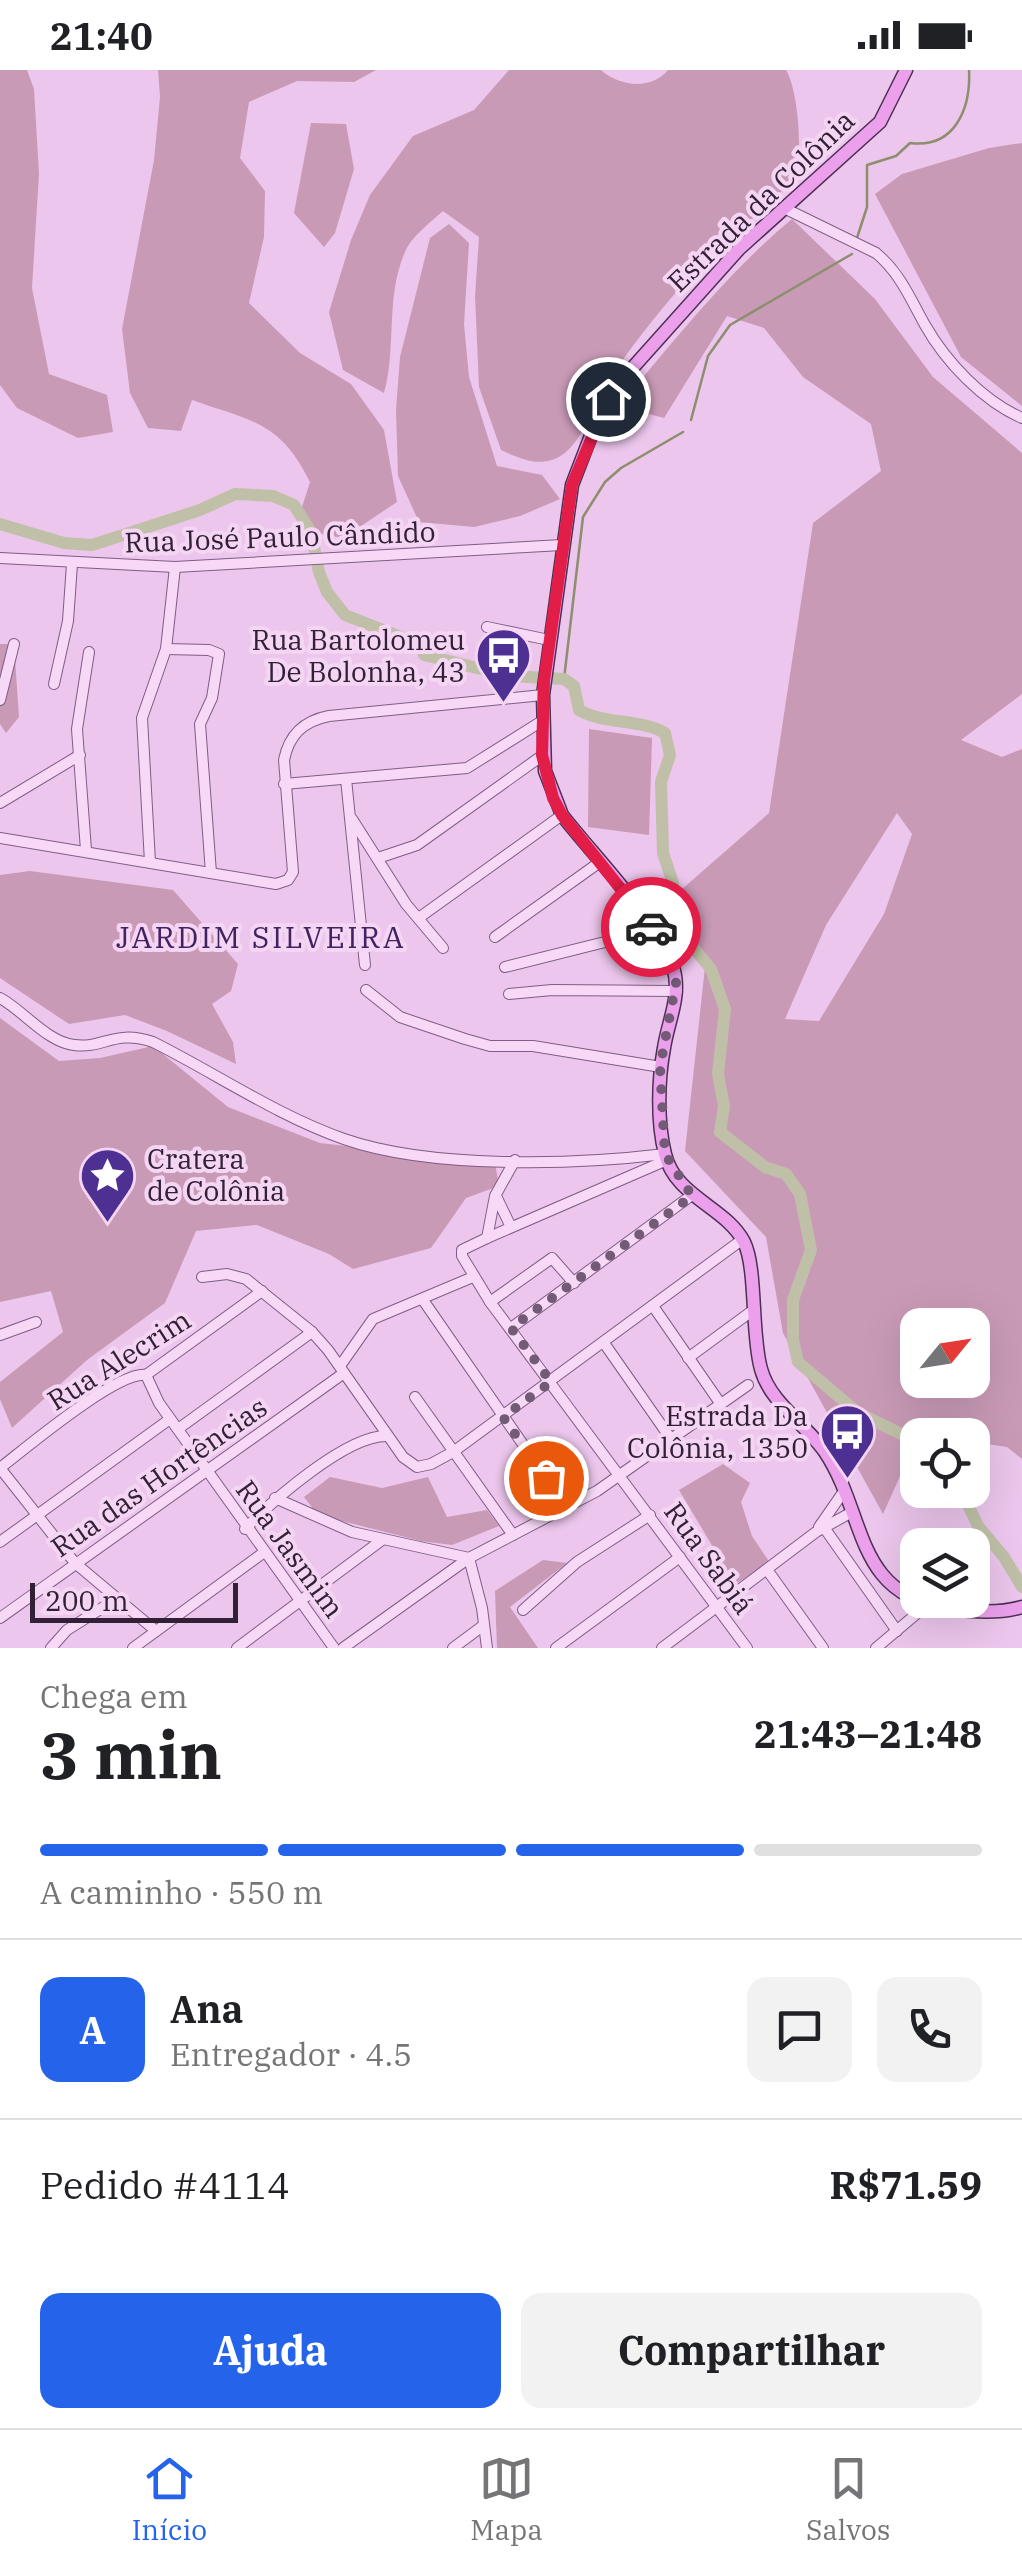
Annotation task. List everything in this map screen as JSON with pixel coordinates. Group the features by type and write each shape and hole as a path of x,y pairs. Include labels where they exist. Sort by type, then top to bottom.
{"main road":[{"name":"Estrada da Colônia","path":"677,991 670,957 562,815 553,798 542,755 544,681 572,485 599,415 619,382 726,263 880,122 906,70"},
{"path":"677,991 660,1067 666,1157 692,1196 743,1239 750,1261 759,1361 774,1395 814,1438 836,1471 866,1551 890,1585 900,1591"},
{"path":"990,1612 1022,1607"}],"street":[{"path":"784,208 888,262 939,347 989,398 1022,418"},
{"name":"Rua José Paulo Cândido","path":"0,558 176,568 562,545"},
{"path":"54,684 68,621 72,564"},
{"path":"150,862 142,718 166,649 176,568"},
{"path":"487,627 549,640"},
{"path":"0,700 14,644"},
{"path":"166,649 209,650 218,654 212,698 200,724 211,872"},
{"path":"86,850 78,715 89,652"},
{"path":"0,838 276,884 288,880 293,872 284,784 287,746 300,728 318,718 544,681"},
{"path":"284,784 467,768 542,720"},
{"path":"0,803 80,755"},
{"path":"378,858 417,845 542,755"},
{"path":"346,779 365,965"},
{"path":"420,917 562,815"},
{"path":"352,818 406,904 444,948"},
{"path":"495,937 600,862"},
{"path":"505,967 652,930"},
{"path":"366,990 400,1017 490,1046 533,1046 660,1067"},
{"path":"509,994 552,990 677,991"},
{"path":"0,998 69,1044 120,1036 153,1042 243,1092 349,1141 426,1156 516,1160 666,1157"},
{"path":"487,1238 666,1157"},
{"path":"487,1238 495,1196 516,1160"},
{"path":"495,1196 512,1227"},
{"path":"511,1328 692,1196"},
{"name":"Rua Sabiá","path":"487,1238 462,1250 473,1277 748,1648"},
{"path":"202,1277 237,1275 312,1332 386,1436 417,1467 453,1452 743,1239"},
{"path":"490,1302 552,1258 574,1283"},
{"path":"342,1370 373,1320 473,1277"},
{"name":"Rua Alecrim","path":"0,1468 121,1381 135,1374 146,1375 262,1291"},
{"path":"423,1300 568,1508"},
{"path":"653,1306 720,1404"},
{"path":"688,1358 752,1311"},
{"path":"0,1334 36,1322"},
{"path":"178,1430 312,1332"},
{"path":"604,1343 671,1440"},
{"path":"344,1648 469,1558 568,1508 671,1440 748,1385 759,1361"},
{"name":"Rua das Hortências","path":"0,1618 342,1370"},
{"name":"Rua Jasmim","path":"146,1375 150,1389 170,1419 334,1648"},
{"path":"748,1385 774,1395"},
{"path":"415,1398 513,1534"},
{"path":"0,1542 170,1419"},
{"path":"246,1528 275,1498 357,1442 386,1436"},
{"path":"0,1468 75,1563 156,1630"},
{"path":"820,1528 844,1491"},
{"path":"275,1498 333,1524 382,1540 469,1558"},
{"path":"662,1648 820,1528 852,1512"},
{"path":"523,1610 578,1562 650,1515"},
{"path":"820,1528 897,1631"},
{"path":"237,1648 382,1540"},
{"path":"844,1556 866,1551"},
{"path":"134,1648 264,1553"},
{"path":"556,1648 680,1557"},
{"path":"469,1558 487,1648"},
{"path":"768,1571 823,1648"},
{"path":"52,1648 67,1630 118,1598"},
{"path":"876,1648 912,1618"},
{"path":"453,1648 484,1626"}],"shaded area":[{"path":"0,70 27,70 34,89 39,174 32,288 49,374 107,395 113,432 78,438 17,408 0,385"},
{"path":"158,70 376,70 354,82 297,81 249,102 240,158 265,191 264,237 249,303 300,353 351,384 384,430 397,502 343,538 295,529 310,482 287,446 262,426 192,400 181,431 148,428 130,393 122,329 154,160 160,97"},
{"path":"509,70 601,70 617,80 636,84 653,81 668,70 786,70 798,118 798,159 790,181 678,290 616,369 576,441 554,459 537,462 501,450 479,387 475,296 479,237 443,211 412,241 399,269 384,393 343,370 329,312 351,240 370,195 413,136 474,110"},
{"path":"311,123 346,124 354,169 335,233 324,247 294,213"},
{"path":"1022,143 1022,406 961,357 875,194 902,174 989,148"},
{"path":"792,219 875,299 933,377 1022,453 1022,694 961,740 1002,757 1022,749 1022,1459 1007,1447 990,1444 990,1418 900,1418 900,1476 883,1514 783,1333 766,1237 685,1151 705,967 681,890 769,813 813,523 881,471 871,424 803,377 764,328 727,316 664,418 619,406 745,262","holes":["897,813 912,834 884,914 819,1021 785,1019 826,925"]},
{"path":"449,224 469,243 464,324 469,377 497,466 542,475 560,499 520,516 474,527 419,522 398,476 396,410 400,357 430,238"},
{"path":"0,644 14,644 19,717 6,733 0,724"},
{"path":"589,729 652,738 649,835 588,827"},
{"path":"30,871 173,890 238,964 231,991 212,1004 233,1042 236,1064 125,1015 69,1024 0,978 0,875"},
{"path":"0,1018 59,1061 100,1058 153,1046 228,1107 320,1143 495,1163 499,1186 466,1198 431,1248 353,1269 329,1254 257,1225 196,1231 165,1303 87,1360 12,1428 0,1399 0,1382 63,1332 51,1291 0,1302"},
{"path":"723,1464 750,1483 741,1502 752,1536 770,1563 735,1584 679,1490"},
{"path":"330,1477 382,1488 428,1477 447,1517 487,1510 499,1526 452,1545 318,1515 304,1497"},
{"path":"543,1560 567,1563 510,1607 538,1648 497,1648 495,1591"}],"waterway":[{"path":"856,241 867,207 867,165 896,156 910,143 926,143 949,133 963,111 969,70"},
{"path":"691,420 708,356 730,325 852,254"},
{"path":"564,679 583,517 605,482 621,468 683,432"},
{"path":"0,524 64,543 92,545 200,510 235,494 273,496 294,505 311,532 327,592 345,615 421,645 424,655 510,676 564,679 574,686 579,710 665,733 670,755 661,782 663,853 673,883 674,912 683,935 711,969 725,1009 718,1074 724,1106 720,1132 765,1167 786,1174 800,1194 811,1250 793,1300 793,1340 798,1362 858,1413 900,1433"},
{"path":"970,1508 1022,1587"}],"way so far":[{"path":"546,1478 503,1417 551,1382 511,1328 692,1196 665,1154 660,1067 677,991 670,957 651,927"}],"place":[{"name":"Rua Bartolomeu De Bolonha, 43","path":"504,705"},
{"name":"Cratera de Colônia","path":"108,1224"},
{"name":"Estrada Da Colônia, 1350","path":"847,1481"}],"district":[{"name":"JARDIM SILVEIRA","path":"261,938"}],"route":[{"path":"608,399 572,485 544,681 542,755 553,798 562,815 651,927"}]}
